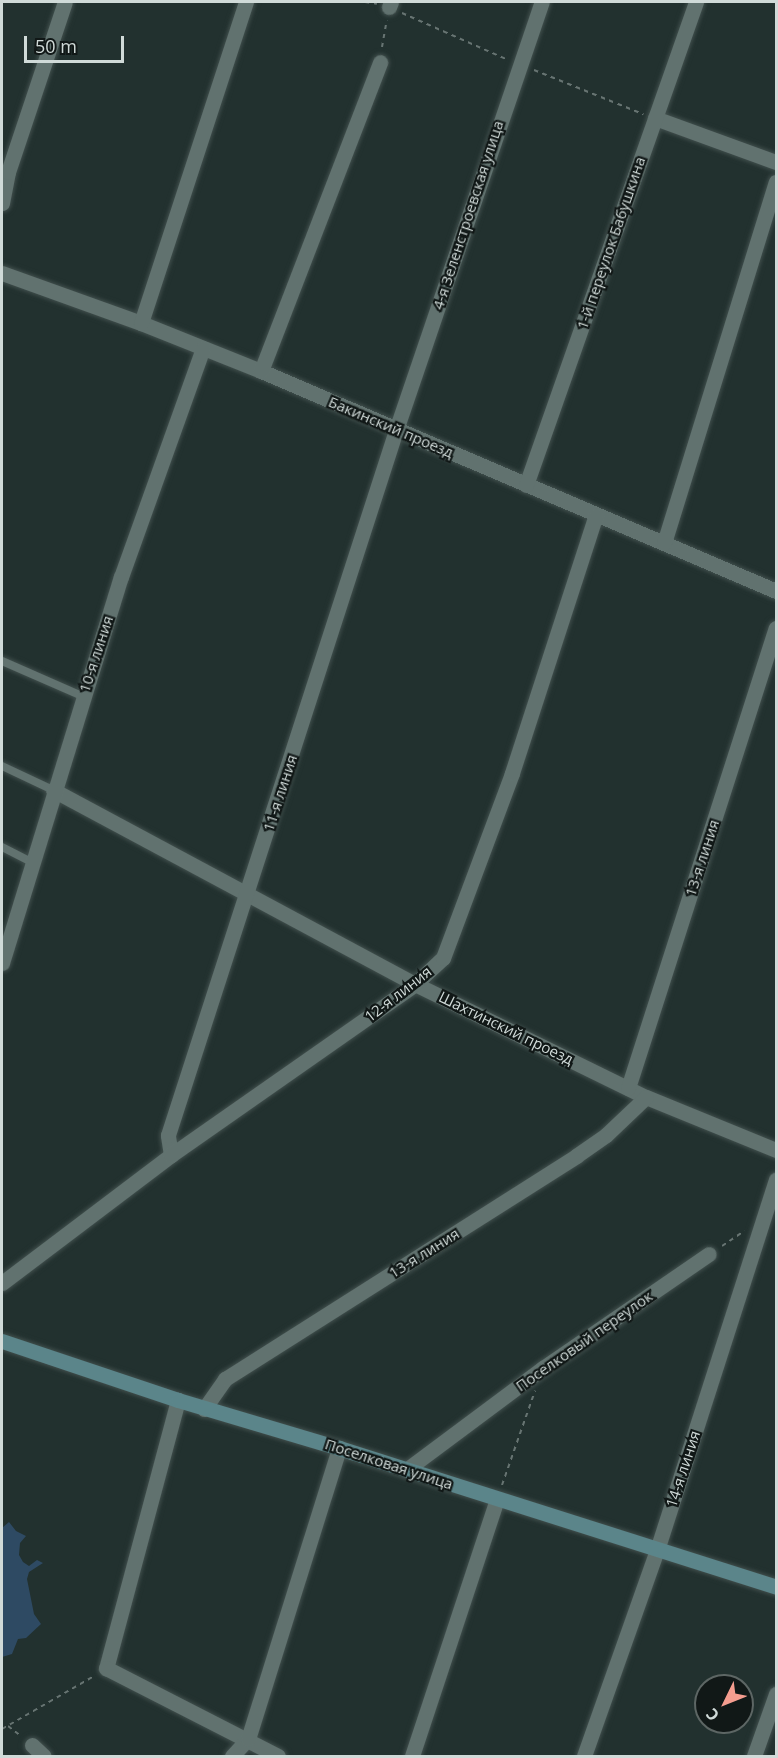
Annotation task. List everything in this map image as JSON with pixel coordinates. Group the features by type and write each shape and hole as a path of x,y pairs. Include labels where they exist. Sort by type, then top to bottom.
{"street":[{"path":"2,203 5,170 65,2"},
{"path":"141,323 246,2"},
{"name":"4-я Зеленстроевская улица","path":"396,430 542,2"},
{"name":"1-й переулок Бабушкина","path":"526,485 696,2"},
{"path":"261,371 380,62"},
{"path":"655,118 777,162"},
{"path":"664,543 777,182"},
{"name":"Бакинский проезд","path":"2,273 141,323 261,371 777,591"},
{"name":"10-я линия","path":"2,963 53,790 121,576 203,348"},
{"name":"11-я линия","path":"171,1155 168,1135 396,430"},
{"name":"12-я линия","path":"2,1283 171,1155 415,984 443,958 512,773 596,515"},
{"name":"13-я линия","path":"628,1088 777,627"},
{"name":"Шахтинский проезд","path":"53,790 415,984 646,1097 777,1150"},
{"name":"13-я линия","path":"204,1408 225,1379 576,1156 606,1135 646,1097"},
{"name":"14-я линия","path":"584,1756 657,1550 777,1180"},
{"name":"Поселковый переулок","path":"406,1470 543,1368 710,1254"},
{"name":"Поселковая улица","path":"2,1341 178,1400 339,1448 777,1587"},
{"path":"178,1400 106,1668 278,1756"},
{"path":"232,1756 248,1739 339,1448"},
{"path":"412,1756 497,1499"},
{"path":"754,1756 777,1694"},
{"path":"32,1745 44,1756"}],"lane":[{"path":"2,661 82,696"},
{"path":"2,766 53,790"},
{"path":"2,847 31,862"}],"path":[{"path":"380,62 390,4"},
{"path":"710,1254 765,1217"},
{"path":"497,1499 543,1368"},
{"path":"2,1729 106,1668"},
{"path":"8,1726 32,1745"}],"water":[{"path":"9,1522 16,1531 26,1536 20,1543 19,1555 23,1562 29,1566 37,1560 43,1563 29,1572 27,1579 34,1614 41,1624 26,1638 18,1639 12,1654 2,1657 2,1528"}]}
